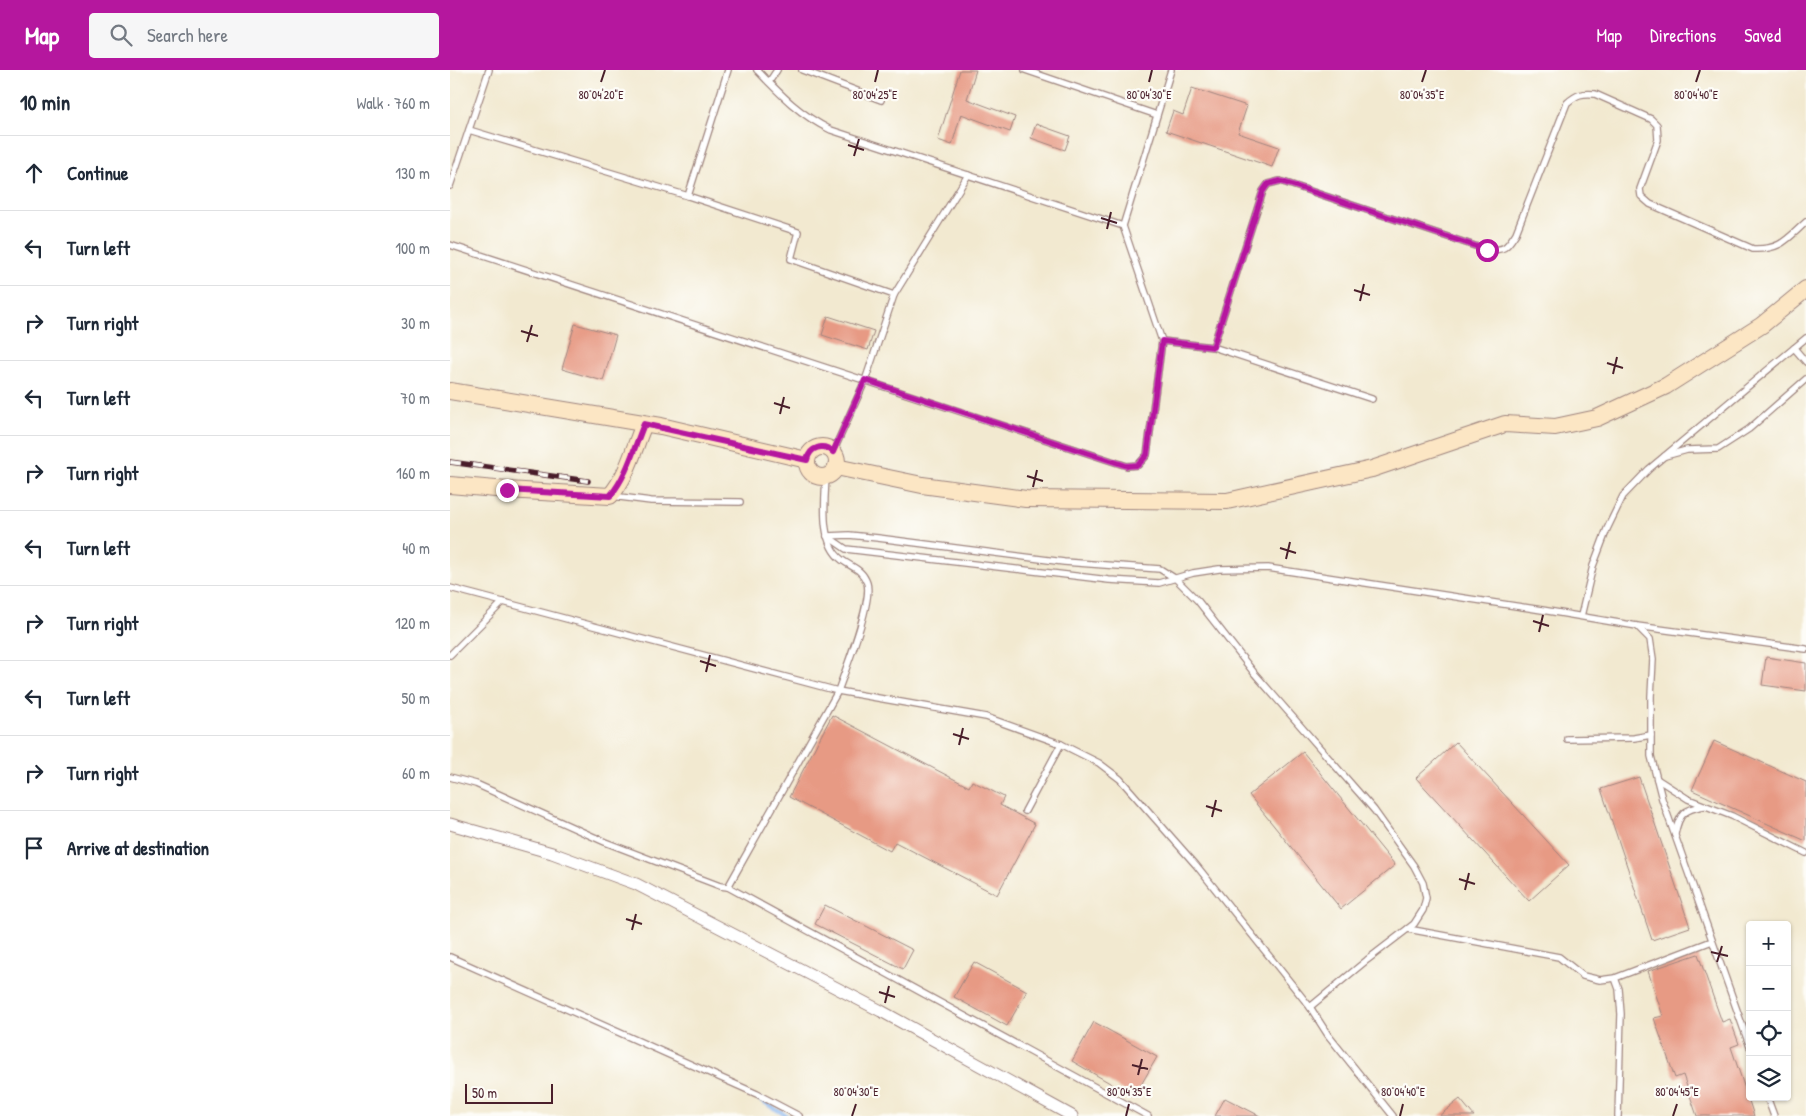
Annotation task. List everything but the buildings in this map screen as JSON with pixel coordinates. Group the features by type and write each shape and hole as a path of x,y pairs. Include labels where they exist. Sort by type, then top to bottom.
{"main road":[{"path":"832,465 825,447 815,448 808,455 809,470 817,476 832,465 922,485 1026,498 1227,501 1372,469 1505,424 1555,427 1597,418 1666,386 1762,325 1806,290"},
{"path":"450,391 644,424 807,460"},
{"path":"450,485 507,490 616,494 644,424"}],"street":[{"path":"450,824 552,853 636,884 881,1011 1072,1116"}],"lane":[{"path":"450,186 489,70"},
{"path":"688,196 728,70"},
{"path":"757,70 788,102 812,120 832,130 1123,226"},
{"path":"769,82 778,70"},
{"path":"802,70 882,100"},
{"path":"1026,70 1157,116"},
{"path":"450,245 1127,466 1138,465 1147,455 1162,341 1123,226 1171,70"},
{"path":"1213,347 1263,191 1268,184 1280,181 1487,250 1501,250 1509,244 1516,233 1567,103 1576,95 1585,93 1595,94 1651,119 1657,125 1658,140 1640,189 1641,196 1650,204 1753,249 1776,247 1806,222"},
{"path":"469,130 688,196 798,232 790,258 894,294"},
{"path":"728,887 838,690 851,656 867,599 868,585 862,572 840,559 827,536 824,517 832,465 865,380 894,294 968,175"},
{"path":"1581,616 1593,566 1607,529 1623,496 1663,456 1806,338"},
{"path":"1162,341 1213,347 1372,399"},
{"path":"1794,348 1806,362"},
{"path":"1663,456 1687,450 1718,449 1749,429 1806,379"},
{"path":"616,494 651,501 740,502"},
{"path":"827,536 849,535 878,538 1064,562 1160,568 1176,579 1198,601 1255,674 1374,810 1414,866 1423,883 1426,898 1423,910 1414,924 1310,1007"},
{"path":"827,536 846,549 1109,580 1159,583 1193,572 1268,568 1637,626 1806,649"},
{"path":"450,588 838,690 986,717 1061,744 1099,763 1120,778 1196,865 1310,1007 1328,1035 1393,1116"},
{"path":"450,656 503,602"},
{"path":"1637,626 1650,639 1654,659 1651,696 1651,756 1667,816 1746,1036"},
{"path":"1567,739 1634,738 1651,735"},
{"path":"1025,811 1061,744"},
{"path":"450,777 476,784 605,842 720,886 728,887 1148,1116"},
{"path":"1658,779 1688,799 1732,816 1806,853"},
{"path":"1675,834 1677,821 1684,812 1706,805"},
{"path":"1408,929 1559,957 1583,976 1600,980 1615,978 1712,941"},
{"path":"450,958 757,1094 799,1116"},
{"path":"1615,978 1619,989 1621,1014 1618,1116"},
{"path":"1769,1101 1774,1116"}],"waterway":[{"path":"759,1099 787,1116"}],"railway":[{"path":"450,462 588,481"}],"route":[{"path":"507,490 610,496 624,474 644,424 661,426 807,460 808,455 815,448 830,448 833,452 865,380 1127,466 1138,465 1147,455 1150,441 1162,341 1213,347 1263,191 1268,184 1280,181 1487,250"}]}
